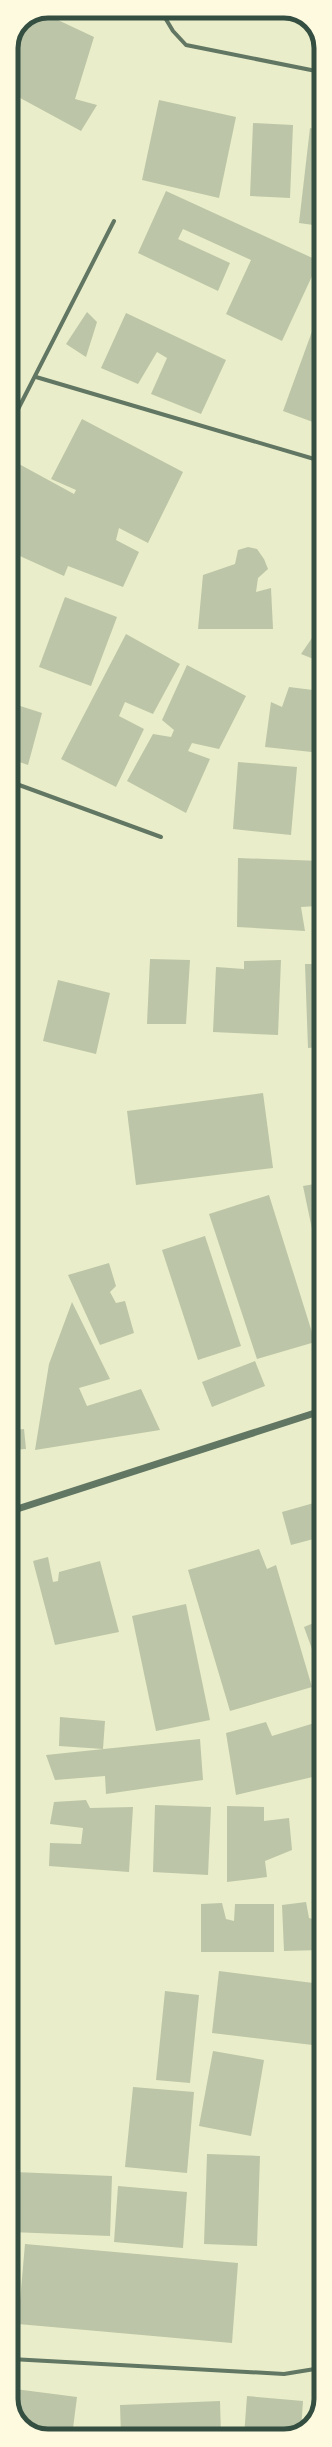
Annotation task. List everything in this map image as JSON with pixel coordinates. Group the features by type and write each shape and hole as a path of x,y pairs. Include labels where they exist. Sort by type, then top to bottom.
{"street":[{"path":"165,18 173,31 186,45 314,71"},
{"path":"18,410 114,221"},
{"path":"36,377 314,459"},
{"path":"18,785 161,837"},
{"path":"18,1509 314,1413"},
{"path":"18,2359 284,2374 314,2369"}],"building":[{"path":"54,18 94,37 75,99 97,105 81,131 18,97 18,48 20,36 31,23 36,20"},
{"path":"159,100 236,117 219,198 142,180"},
{"path":"253,123 293,125 290,198 250,196"},
{"path":"310,128 314,129 314,225 299,223"},
{"path":"166,191 314,259 314,272 282,341 226,314 251,260 183,229 178,239 230,263 218,291 138,253"},
{"path":"87,312 97,322 86,357 66,344"},
{"path":"126,313 226,360 201,414 151,394 167,358 157,352 138,384 101,368"},
{"path":"314,326 314,422 283,411"},
{"path":"82,419 183,472 148,543 119,528 116,540 139,552 123,587 68,566 64,576 18,555 18,466 19,464 74,494 76,490 51,479"},
{"path":"248,547 257,549 264,559 268,569 258,578 256,592 271,588 273,629 198,629 203,575 235,564 238,550"},
{"path":"65,597 117,617 91,686 39,667"},
{"path":"126,634 180,664 153,714 125,702 119,716 144,729 116,787 61,759"},
{"path":"312,638 314,639 314,659 301,654"},
{"path":"187,665 246,696 219,749 192,743 188,751 210,759 186,813 127,781 153,734 171,737 174,730 162,720"},
{"path":"289,687 314,690 314,752 265,747 271,702 282,707"},
{"path":"18,705 42,713 28,765 18,761"},
{"path":"238,762 297,767 291,835 233,829"},
{"path":"238,858 314,861 314,906 301,907 305,931 237,927"},
{"path":"150,959 190,960 186,1024 147,1024"},
{"path":"281,960 278,1035 213,1032 216,967 244,969 244,961"},
{"path":"305,964 314,964 314,1048 308,1048"},
{"path":"58,980 110,993 96,1054 43,1041"},
{"path":"263,1093 273,1168 136,1185 127,1111"},
{"path":"314,1184 314,1238 303,1186"},
{"path":"269,1195 314,1342 257,1359 209,1214"},
{"path":"205,1236 241,1346 198,1360 162,1250"},
{"path":"109,1263 116,1286 110,1292 116,1303 125,1301 134,1333 100,1345 68,1275"},
{"path":"72,1302 110,1379 79,1388 87,1406 141,1389 160,1430 35,1450 49,1364"},
{"path":"255,1361 265,1386 212,1407 202,1382"},
{"path":"18,1429 24,1429 26,1449 18,1450"},
{"path":"314,1503 314,1539 291,1545 282,1512"},
{"path":"259,1549 267,1569 276,1565 312,1687 230,1711 188,1570"},
{"path":"48,1557 53,1582 58,1581 59,1572 100,1561 119,1632 55,1645 33,1561"},
{"path":"186,1604 210,1720 156,1731 132,1616"},
{"path":"314,1623 314,1655 304,1627"},
{"path":"60,1717 105,1721 103,1749 59,1746"},
{"path":"266,1722 272,1736 314,1723 314,1777 236,1795 226,1733"},
{"path":"200,1739 203,1780 106,1794 105,1776 55,1780 46,1755"},
{"path":"86,1800 90,1808 133,1807 129,1872 49,1866 50,1843 81,1844 83,1828 50,1824 54,1802"},
{"path":"155,1805 211,1807 208,1875 153,1872"},
{"path":"227,1806 264,1807 264,1821 289,1818 292,1850 265,1861 267,1877 227,1882"},
{"path":"306,1902 309,1918 314,1919 314,1950 284,1951 282,1905"},
{"path":"222,1903 226,1919 234,1921 235,1904 274,1904 274,1952 201,1952 201,1904"},
{"path":"219,1971 314,1983 314,2045 212,2033"},
{"path":"165,1991 199,1995 190,2083 156,2080"},
{"path":"213,2051 264,2060 251,2136 199,2126"},
{"path":"133,2087 194,2092 187,2173 125,2167"},
{"path":"207,2154 260,2156 257,2246 204,2244"},
{"path":"18,2172 112,2176 110,2236 18,2232"},
{"path":"118,2186 187,2192 183,2248 114,2242"},
{"path":"25,2244 238,2263 232,2343 18,2324"},
{"path":"18,2389 77,2397 73,2429 46,2429 36,2427 25,2419 18,2403"},
{"path":"247,2396 303,2401 301,2423 297,2426 288,2429 245,2429"},
{"path":"220,2401 221,2429 121,2429 120,2405"}]}
